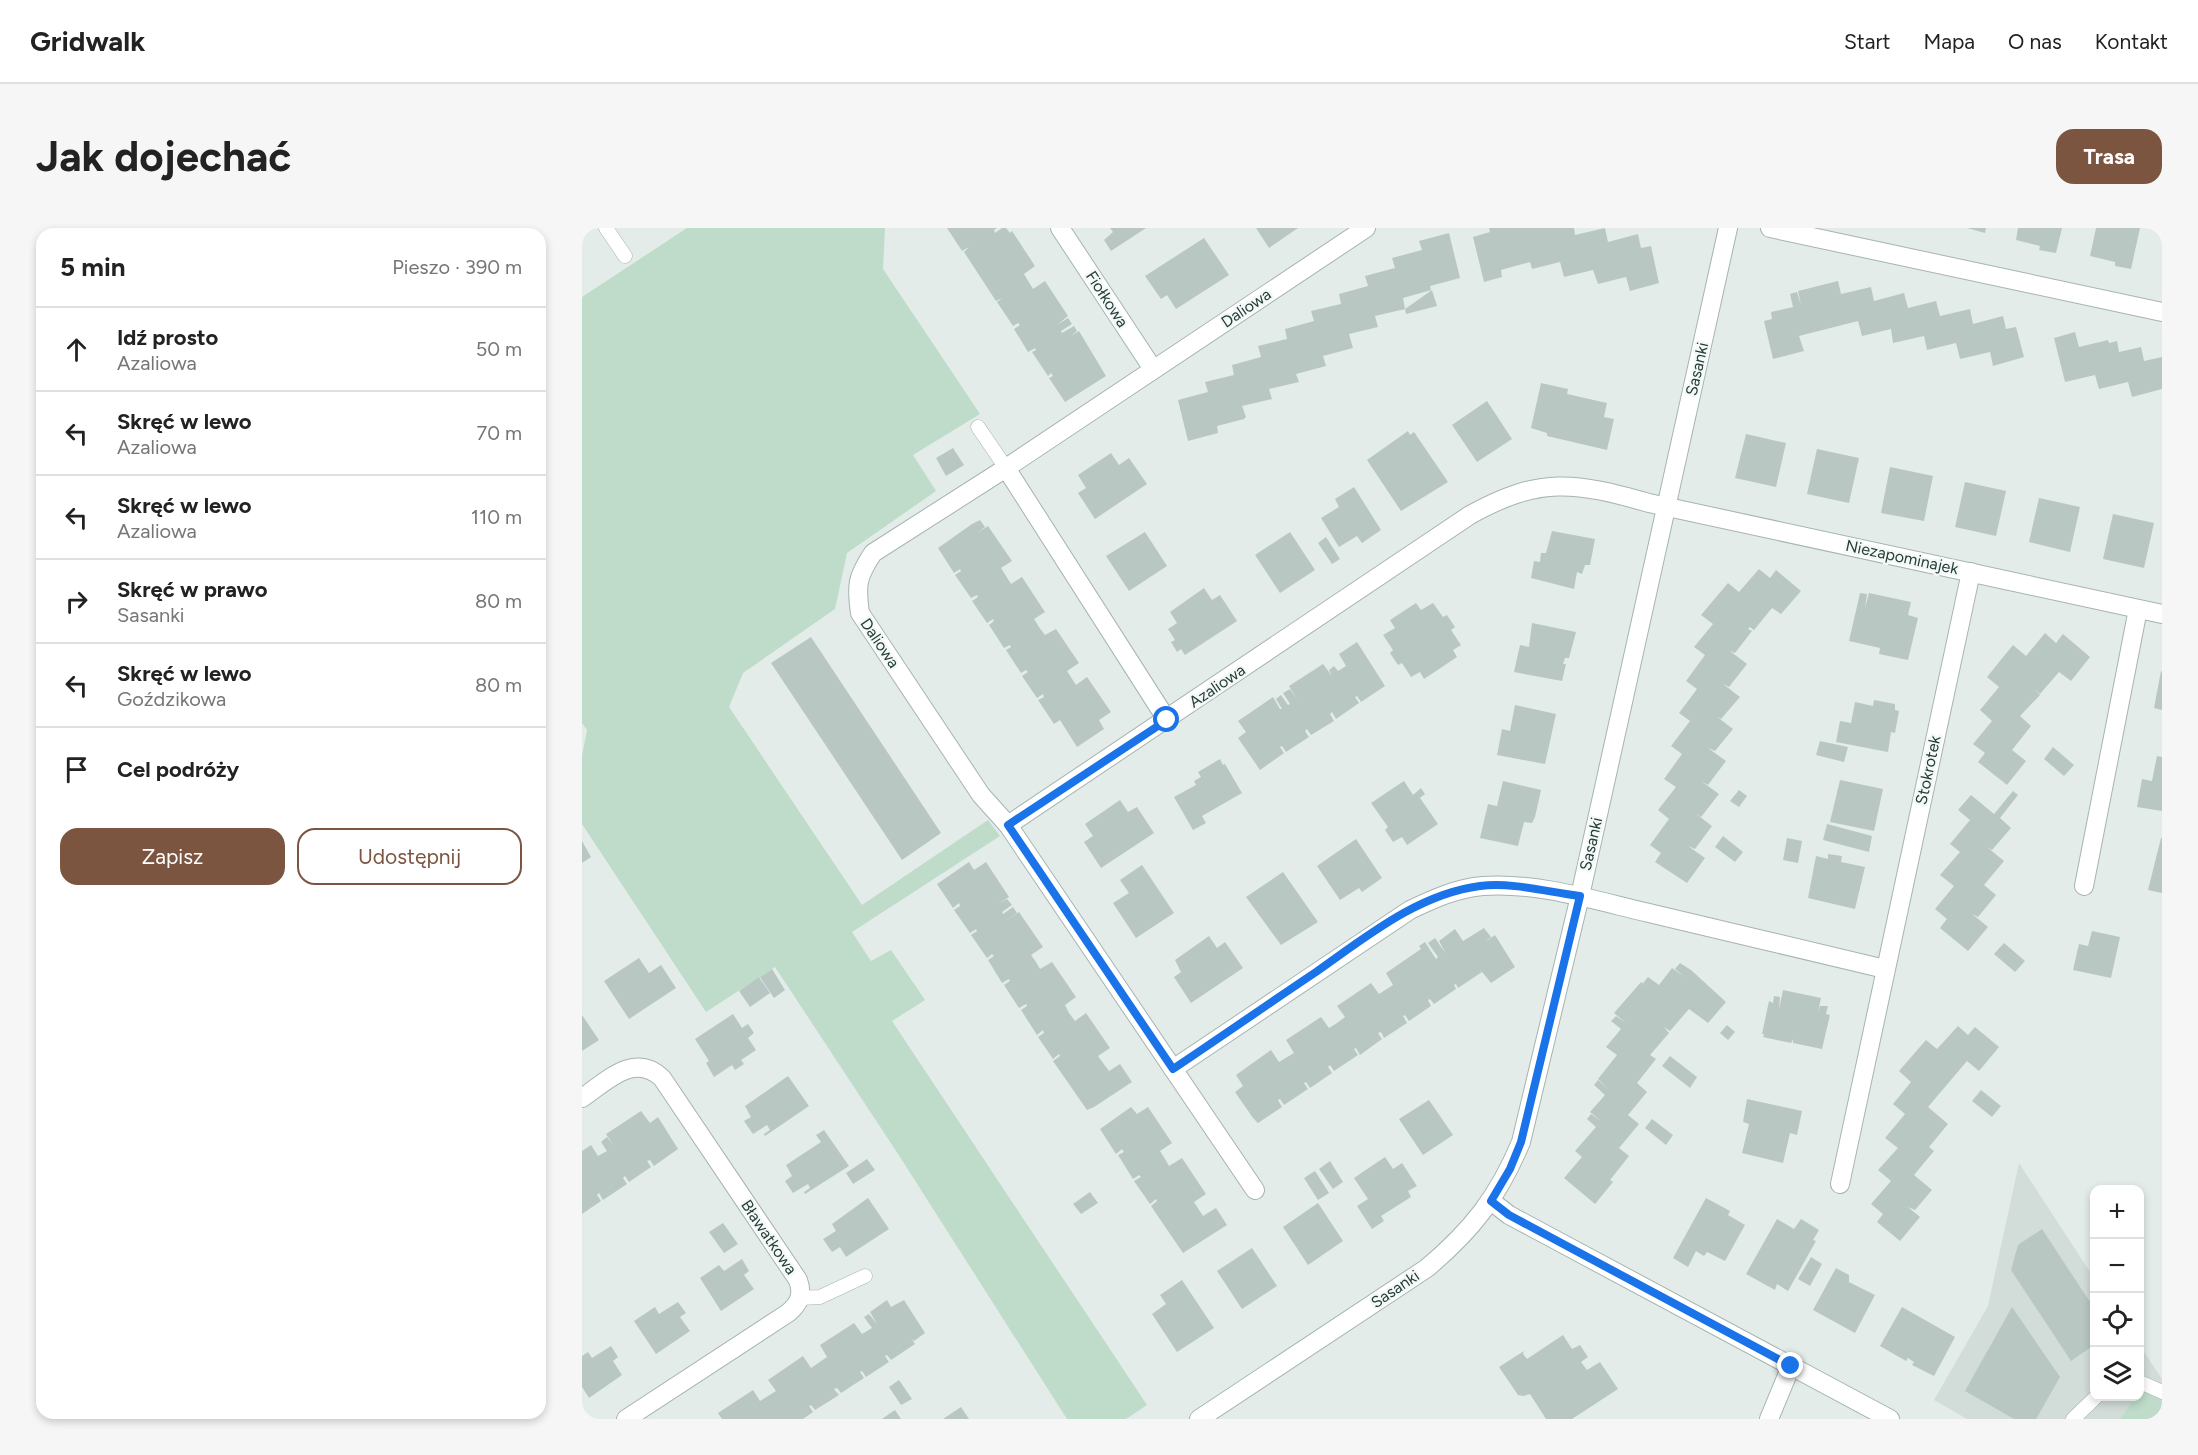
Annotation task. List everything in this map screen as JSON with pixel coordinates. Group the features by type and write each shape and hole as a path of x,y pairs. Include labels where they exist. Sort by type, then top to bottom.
{"street":[{"name":"Fiołkowa","path":"1060,228 1153,369"},
{"name":"Daliowa","path":"1008,825 981,795 860,613 857,592 861,571 873,553 1006,468 1366,228"},
{"name":"Sasanki","path":"1200,1419 1427,1268 1452,1247 1491,1201 1510,1169 1521,1142 1580,896 1728,228"},
{"path":"1770,228 2162,312"},
{"path":"1006,468 1167,720"},
{"name":"Azaliowa","path":"1008,825 1441,534 1494,502 1521,491 1571,485 1666,506"},
{"name":"Niezapominajek","path":"1666,506 2162,614"},
{"name":"Stokrotek","path":"1840,1185 1971,572"},
{"path":"2084,886 2138,609"},
{"path":"1008,825 1255,1190"},
{"path":"1173,1069 1386,924 1433,898 1481,886 1506,885 1580,896 1885,969"},
{"name":"Bławatkowa","path":"582,1098 622,1071 633,1067 644,1067 654,1071 662,1078 798,1280 801,1290 797,1306 788,1313 626,1419"},
{"path":"1491,1201 1509,1215 1890,1419"},
{"path":"1769,1419 1791,1366"}],"lane":[{"path":"606,228 625,256"},
{"path":"978,427 1006,468"},
{"path":"800,1298 820,1297 865,1276"},
{"path":"2144,1384 2162,1392"},
{"path":"2073,1419 2092,1401"}],"shaded area":[{"path":"2019,1163 2090,1272 2090,1401 2144,1401 2144,1352 2162,1379 2162,1419 1967,1419 1934,1400 1988,1306"}],"green space":[{"path":"687,228 885,228 883,269 980,414 913,455 936,491 847,553 835,609 743,673 729,707 862,905 988,820 1000,836 852,932 871,961 891,950 925,1000 892,1021 1147,1405 1126,1419 1067,1419 900,1157 775,967 706,1012 582,824 582,756 587,730 582,723 582,297"},
{"path":"2144,1386 2162,1395 2161,1419 2120,1419 2133,1401 2144,1401"}],"building":[{"path":"947,228 997,228 994,230 995,233 1002,228 1006,228 1010,233 1012,231 1035,266 1024,274 1033,289 1045,281 1068,316 1057,325 1068,318 1072,324 1061,331 1062,333 1074,326 1077,331 1071,336 1079,331 1106,376 1065,402 1049,378 1053,376 1051,373 1048,376 1032,352 1036,350 1035,348 1028,352 1014,329 1020,325 1018,323 1013,326 997,302 1002,298 996,301 964,252 969,247 962,251"},
{"path":"1110,228 1146,228 1111,251 1104,240 1113,232"},
{"path":"1256,228 1298,228 1269,248"},
{"path":"1489,228 1574,228 1575,235 1605,228 1608,242 1638,234 1641,248 1651,246 1659,283 1630,291 1626,277 1598,284 1593,270 1564,277 1560,262 1532,269 1530,262 1501,270 1502,277 1484,282 1473,237 1490,232"},
{"path":"1967,228 1986,228 1985,233"},
{"path":"2018,228 2062,228 2056,253 2039,250 2040,246 2016,240"},
{"path":"2096,228 2140,228 2131,269 2115,266 2115,262 2090,256"},
{"path":"1449,233 1460,278 1430,286 1431,290 1403,298 1405,309 1375,316 1378,327 1349,334 1353,348 1323,356 1322,353 1326,366 1296,374 1299,382 1269,389 1272,399 1242,406 1246,417 1244,419 1217,426 1218,433 1188,441 1178,400 1208,392 1205,382 1234,375 1232,365 1261,357 1258,346 1287,339 1285,329 1314,321 1311,311 1341,304 1339,294 1368,286 1365,276 1395,268 1392,258 1422,250 1419,241"},
{"path":"1204,238 1229,275 1176,309 1167,295 1161,299 1145,276"},
{"path":"1838,281 1841,294 1871,287 1874,301 1904,293 1908,308 1936,301 1940,316 1970,309 1973,324 2003,316 2006,329 2016,327 2024,357 1993,366 1990,352 1960,359 1956,343 1927,350 1924,336 1893,343 1891,329 1862,336 1858,321 1799,336 1804,351 1773,359 1764,321 1772,319 1771,312 1793,307 1790,294 1797,292 1801,305 1798,291"},
{"path":"1432,290 1437,306 1406,314 1405,309"},
{"path":"2075,332 2079,347 2108,340 2112,354 2109,343 2117,341 2119,352 2141,347 2144,361 2162,357 2162,389 2132,397 2128,382 2099,389 2095,375 2065,382 2054,338"},
{"path":"1541,383 1568,389 1567,394 1607,403 1604,417 1614,419 1607,450 1547,436 1547,433 1531,428"},
{"path":"1487,401 1512,439 1477,462 1452,425"},
{"path":"1408,431 1410,435 1414,432 1448,482 1401,511 1367,460"},
{"path":"1746,434 1786,443 1776,487 1735,478"},
{"path":"953,448 964,465 946,476 936,458"},
{"path":"1817,449 1859,458 1849,503 1807,494"},
{"path":"1111,453 1119,465 1129,458 1147,484 1095,519 1078,493 1086,488 1078,475"},
{"path":"1890,467 1933,476 1924,521 1881,513"},
{"path":"1965,482 2006,491 1996,536 1955,527"},
{"path":"1354,487 1381,530 1362,543 1357,536 1339,547 1321,518 1339,507 1335,499"},
{"path":"2039,498 2080,507 2070,552 2029,542"},
{"path":"2113,514 2154,523 2144,568 2103,559"},
{"path":"980,520 985,527 977,533 988,526 1012,561 1001,568 1011,584 1022,577 1045,612 1034,619 1039,627 1045,635 1056,629 1079,663 1067,671 1076,685 1087,677 1111,712 1099,720 1104,729 1077,747 1060,720 1054,724 1038,700 1044,697 1043,694 1037,698 1022,676 1028,672 1026,670 1021,673 1006,650 1011,647 1010,645 1004,648 989,625 994,621 993,619 987,623 972,601 978,597 977,595 971,598 955,575 961,571 960,569 954,573 938,548"},
{"path":"1552,531 1595,539 1590,565 1585,565 1582,574 1577,572 1574,589 1531,578 1534,561 1540,562 1541,553 1546,553"},
{"path":"1145,532 1167,566 1129,591 1106,556"},
{"path":"1290,532 1315,570 1280,593 1255,555"},
{"path":"1326,537 1340,559 1332,564 1318,543"},
{"path":"1759,569 1770,578 1776,570 1801,591 1781,614 1772,608 1754,630 1750,627 1748,629 1752,631 1735,653 1730,651 1747,664 1729,687 1723,684 1740,697 1721,719 1716,716 1733,729 1715,751 1708,748 1726,761 1708,785 1701,781 1719,794 1701,817 1695,813 1712,826 1695,849 1688,846 1705,858 1687,883 1655,862 1661,853 1650,845 1669,819 1658,810 1676,787 1664,779 1682,754 1671,746 1690,721 1679,713 1697,689 1686,681 1705,655 1694,647 1713,624 1701,615 1728,583 1739,592"},
{"path":"1204,588 1212,600 1220,595 1237,621 1185,655 1181,649 1177,652 1171,642 1175,640 1168,629 1177,623 1170,612"},
{"path":"1860,593 1867,594 1865,608 1869,593 1911,602 1908,615 1918,618 1908,660 1879,654 1880,648 1849,641"},
{"path":"1416,603 1421,610 1433,603 1443,617 1447,615 1455,627 1451,630 1461,645 1453,650 1457,657 1424,679 1420,672 1411,677 1402,663 1398,665 1390,653 1393,650 1383,635 1395,628 1390,620"},
{"path":"1532,623 1576,632 1569,658 1565,658 1563,664 1566,664 1562,681 1514,672 1520,645 1529,647"},
{"path":"2045,633 2056,643 2063,634 2090,657 2071,681 2059,672 2040,694 2034,689 2040,695 2020,716 2031,726 2012,750 2026,761 2007,785 1978,762 1985,753 1973,744 1992,721 1980,710 1999,687 1987,677 2013,645 2026,656"},
{"path":"811,637 941,833 902,860 771,663"},
{"path":"1357,642 1385,686 1361,702 1357,696 1355,697 1359,703 1336,719 1332,712 1330,714 1334,721 1311,735 1307,729 1305,731 1309,737 1286,752 1282,746 1280,747 1284,753 1260,770 1238,738 1246,732 1238,721 1273,697 1280,709 1282,709 1276,699 1281,695 1288,705 1290,704 1283,693 1290,689 1297,699 1289,686 1323,664 1332,676 1329,670 1334,666 1338,671 1346,666 1339,654"},
{"path":"2162,672 2162,710 2154,708"},
{"path":"1874,700 1895,704 1895,710 1899,711 1895,733 1891,732 1888,752 1836,742 1840,721 1851,723 1855,702 1873,706"},
{"path":"1515,705 1556,714 1545,764 1497,755 1502,729 1510,731"},
{"path":"1820,741 1848,747 1844,762 1816,755"},
{"path":"2053,747 2074,765 2064,776 2044,759"},
{"path":"2157,756 2162,757 2162,811 2137,807 2142,779 2152,781"},
{"path":"1220,759 1242,793 1202,816 1206,823 1193,830 1174,797 1196,785 1194,781 1201,777 1198,772"},
{"path":"1840,780 1883,789 1874,831 1830,822"},
{"path":"1404,781 1413,795 1421,788 1425,794 1420,798 1438,824 1407,845 1402,837 1393,842 1385,830 1388,827 1371,803"},
{"path":"1503,781 1541,790 1535,817 1532,823 1524,822 1518,846 1480,838 1488,804 1497,806"},
{"path":"1739,790 1747,796 1739,807 1730,801"},
{"path":"2013,791 2018,795 2000,818 2011,828 1992,850 1987,847 2004,861 1984,885 1996,895 1978,917 1972,914 1988,927 1968,951 1940,928 1947,919 1935,909 1954,886 1940,875 1960,852 1950,844 1970,820 1958,810 1971,795 1994,814"},
{"path":"1120,800 1128,812 1137,807 1154,833 1101,868 1084,842 1093,836 1085,824"},
{"path":"1827,824 1872,836 1869,852 1823,840"},
{"path":"1723,836 1743,852 1735,862 1715,847"},
{"path":"1787,838 1802,841 1798,863 1783,860"},
{"path":"2162,838 2162,893 2148,890"},
{"path":"1356,839 1382,878 1362,892 1359,888 1340,900 1317,866"},
{"path":"582,841 591,857 582,863"},
{"path":"1828,854 1842,856 1841,862 1865,867 1855,909 1808,898 1816,856 1828,859"},
{"path":"969,862 974,870 986,862 1009,897 998,904 1007,899 1012,905 1002,912 1003,914 1013,907 1017,913 1007,920 1019,912 1043,947 1031,955 1040,969 1052,962 1076,997 1065,1005 1069,1013 1075,1021 1086,1013 1110,1048 1098,1056 1109,1071 1120,1064 1132,1082 1094,1107 1087,1110 1053,1061 1060,1056 1059,1054 1053,1059 1038,1037 1044,1033 1043,1030 1037,1035 1021,1010 1027,1006 1026,1004 1019,1008 1004,985 1010,981 1009,979 1002,983 988,960 994,956 992,954 987,958 971,935 977,931 976,929 970,933 954,910 960,906 959,903 953,908 937,884"},
{"path":"1142,865 1174,913 1136,938 1113,903 1129,893 1120,880"},
{"path":"1283,872 1318,922 1281,945 1246,897"},
{"path":"1484,928 1491,937 1485,942 1495,935 1515,967 1491,983 1479,968 1482,972 1458,988 1456,984 1454,985 1456,989 1434,1004 1430,999 1428,1000 1431,1006 1409,1021 1405,1015 1403,1016 1407,1023 1384,1038 1381,1032 1378,1033 1382,1039 1360,1055 1356,1048 1354,1049 1358,1055 1334,1071 1330,1065 1328,1067 1332,1073 1310,1088 1306,1082 1304,1083 1308,1089 1284,1105 1280,1099 1278,1100 1282,1107 1258,1123 1253,1118 1235,1092 1243,1086 1236,1075 1271,1050 1279,1062 1294,1053 1286,1040 1321,1017 1329,1028 1337,1023 1345,1017 1337,1006 1371,983 1379,994 1393,985 1386,973 1421,949 1419,946 1425,942 1436,959 1438,957 1428,943 1435,938 1446,954 1439,941 1455,929 1463,941"},
{"path":"2092,931 2120,937 2111,978 2073,970 2079,944 2088,946"},
{"path":"1209,936 1217,948 1225,942 1243,968 1191,1003 1174,977 1181,972 1175,960"},
{"path":"2004,943 2025,961 2015,972 1994,954"},
{"path":"639,958 649,973 661,965 676,988 629,1019 604,981"},
{"path":"1680,963 1726,1002 1708,1023 1689,1009 1670,1031 1664,1027 1669,1033 1650,1055 1656,1059 1637,1083 1647,1092 1628,1115 1639,1124 1619,1148 1629,1156 1610,1180 1613,1182 1595,1204 1564,1178 1582,1157 1575,1151 1596,1127 1587,1119 1591,1114 1601,1121 1590,1112 1605,1095 1594,1085 1598,1080 1609,1090 1598,1079 1617,1055 1606,1047 1621,1029 1611,1021 1616,1016 1626,1023 1614,1013 1641,982 1648,987 1643,983 1648,977 1659,985 1672,968 1685,977 1675,969"},
{"path":"772,969 785,990 774,998 760,977"},
{"path":"759,977 770,993 750,1007 739,991"},
{"path":"1783,990 1821,998 1818,1012 1820,1006 1828,1006 1826,1014 1830,1015 1822,1049 1793,1043 1793,1039 1791,1043 1763,1037 1769,1001 1773,1003 1774,996 1780,997 1779,1009"},
{"path":"733,1014 742,1028 748,1024 754,1033 748,1038 756,1050 741,1060 744,1064 735,1070 732,1065 714,1077 706,1063 709,1061 695,1039"},
{"path":"582,1015 599,1040 582,1051"},
{"path":"1727,1025 1735,1032 1728,1040 1720,1033"},
{"path":"1958,1026 1968,1035 1975,1027 1999,1047 1979,1071 1967,1061 1928,1107 1948,1124 1929,1147 1934,1151 1914,1175 1932,1190 1915,1210 1908,1207 1920,1217 1900,1241 1877,1222 1883,1214 1871,1204 1891,1181 1878,1170 1898,1148 1885,1138 1905,1114 1893,1104 1911,1082 1899,1071 1926,1040 1937,1049"},
{"path":"1670,1056 1697,1077 1690,1088 1662,1066"},
{"path":"788,1076 809,1106 765,1136 764,1134 770,1130 767,1125 753,1134 744,1121 751,1117 745,1106"},
{"path":"1981,1090 2001,1106 1992,1117 1972,1101"},
{"path":"1747,1099 1802,1111 1797,1135 1790,1133 1783,1163 1742,1153 1749,1124 1743,1122"},
{"path":"1429,1100 1453,1135 1423,1155 1399,1119"},
{"path":"1131,1107 1137,1114 1148,1107 1172,1143 1160,1151 1169,1166 1182,1158 1206,1194 1194,1202 1203,1216 1216,1208 1227,1225 1183,1253 1151,1206 1157,1201 1156,1199 1150,1204 1134,1181 1141,1177 1139,1175 1133,1179 1118,1155 1124,1152 1122,1149 1116,1154 1100,1129"},
{"path":"641,1111 650,1123 658,1117 678,1149 654,1166 650,1160 647,1161 651,1167 629,1182 625,1176 623,1178 627,1184 603,1200 599,1193 597,1195 601,1201 582,1214 582,1151 591,1145 598,1156 607,1151 601,1142 607,1137 614,1146 606,1134"},
{"path":"1652,1119 1673,1135 1666,1145 1645,1128"},
{"path":"824,1130 849,1166 805,1194 804,1192 810,1188 808,1184 793,1193 785,1181 792,1176 786,1165 821,1142 816,1135"},
{"path":"1385,1157 1393,1169 1402,1163 1417,1186 1408,1191 1411,1197 1381,1216 1384,1221 1372,1229 1357,1206 1368,1199 1354,1178"},
{"path":"867,1159 875,1170 853,1184 846,1173"},
{"path":"1330,1161 1343,1182 1333,1189 1319,1169"},
{"path":"1315,1171 1329,1193 1318,1200 1304,1178"},
{"path":"1090,1192 1098,1203 1081,1214 1073,1204"},
{"path":"868,1198 889,1229 846,1257 840,1247 832,1252 823,1239 836,1231 832,1224"},
{"path":"1706,1198 1730,1211 1728,1215 1745,1225 1725,1261 1707,1252 1704,1256 1696,1251 1688,1267 1673,1258"},
{"path":"1318,1203 1343,1241 1308,1265 1283,1227"},
{"path":"1777,1219 1794,1229 1801,1219 1819,1230 1813,1240 1816,1241 1788,1291 1777,1284 1775,1290 1746,1274"},
{"path":"723,1223 738,1244 724,1253 709,1232"},
{"path":"2042,1229 2090,1302 2090,1348 2071,1361 2011,1270 2018,1245"},
{"path":"1252,1248 1277,1286 1242,1309 1217,1271"},
{"path":"1811,1257 1822,1264 1810,1286 1798,1279"},
{"path":"742,1259 749,1271 744,1275 754,1289 721,1311 700,1278 719,1265 724,1271"},
{"path":"1836,1268 1849,1275 1849,1282 1875,1295 1855,1333 1813,1310"},
{"path":"1182,1280 1214,1328 1177,1352 1152,1314 1166,1304 1160,1295"},
{"path":"887,1300 891,1307 904,1300 925,1333 914,1341 911,1338 915,1344 891,1360 887,1355 885,1356 889,1362 866,1377 862,1371 860,1372 864,1378 841,1393 837,1388 834,1389 839,1395 815,1410 811,1405 809,1406 813,1412 803,1419 722,1419 718,1413 753,1390 760,1401 776,1391 768,1380 803,1356 811,1368 827,1357 820,1345 854,1323 862,1334 872,1328 864,1317 869,1314 877,1324 870,1312"},
{"path":"678,1302 686,1313 680,1317 690,1331 656,1354 634,1321 655,1307 659,1314"},
{"path":"1902,1307 1955,1337 1934,1376 1912,1365 1914,1362 1908,1358 1906,1361 1880,1346"},
{"path":"2012,1307 2060,1377 2036,1419 2014,1419 1965,1391"},
{"path":"1563,1335 1572,1349 1580,1345 1588,1357 1581,1362 1587,1370 1600,1362 1618,1389 1572,1419 1546,1419 1530,1394 1518,1395 1499,1367 1524,1351 1523,1354 1527,1359"},
{"path":"611,1346 618,1357 613,1361 622,1375 589,1398 582,1387 582,1356 588,1352 592,1358"},
{"path":"899,1380 912,1399 901,1405 889,1387"},
{"path":"961,1407 969,1419 943,1419"},
{"path":"895,1410 901,1419 882,1419 889,1414"}],"route":[{"path":"1167,720 1008,825 1173,1069 1386,924 1433,898 1458,890 1506,885 1580,896 1521,1142 1510,1169 1491,1201 1509,1215 1791,1366"}]}
